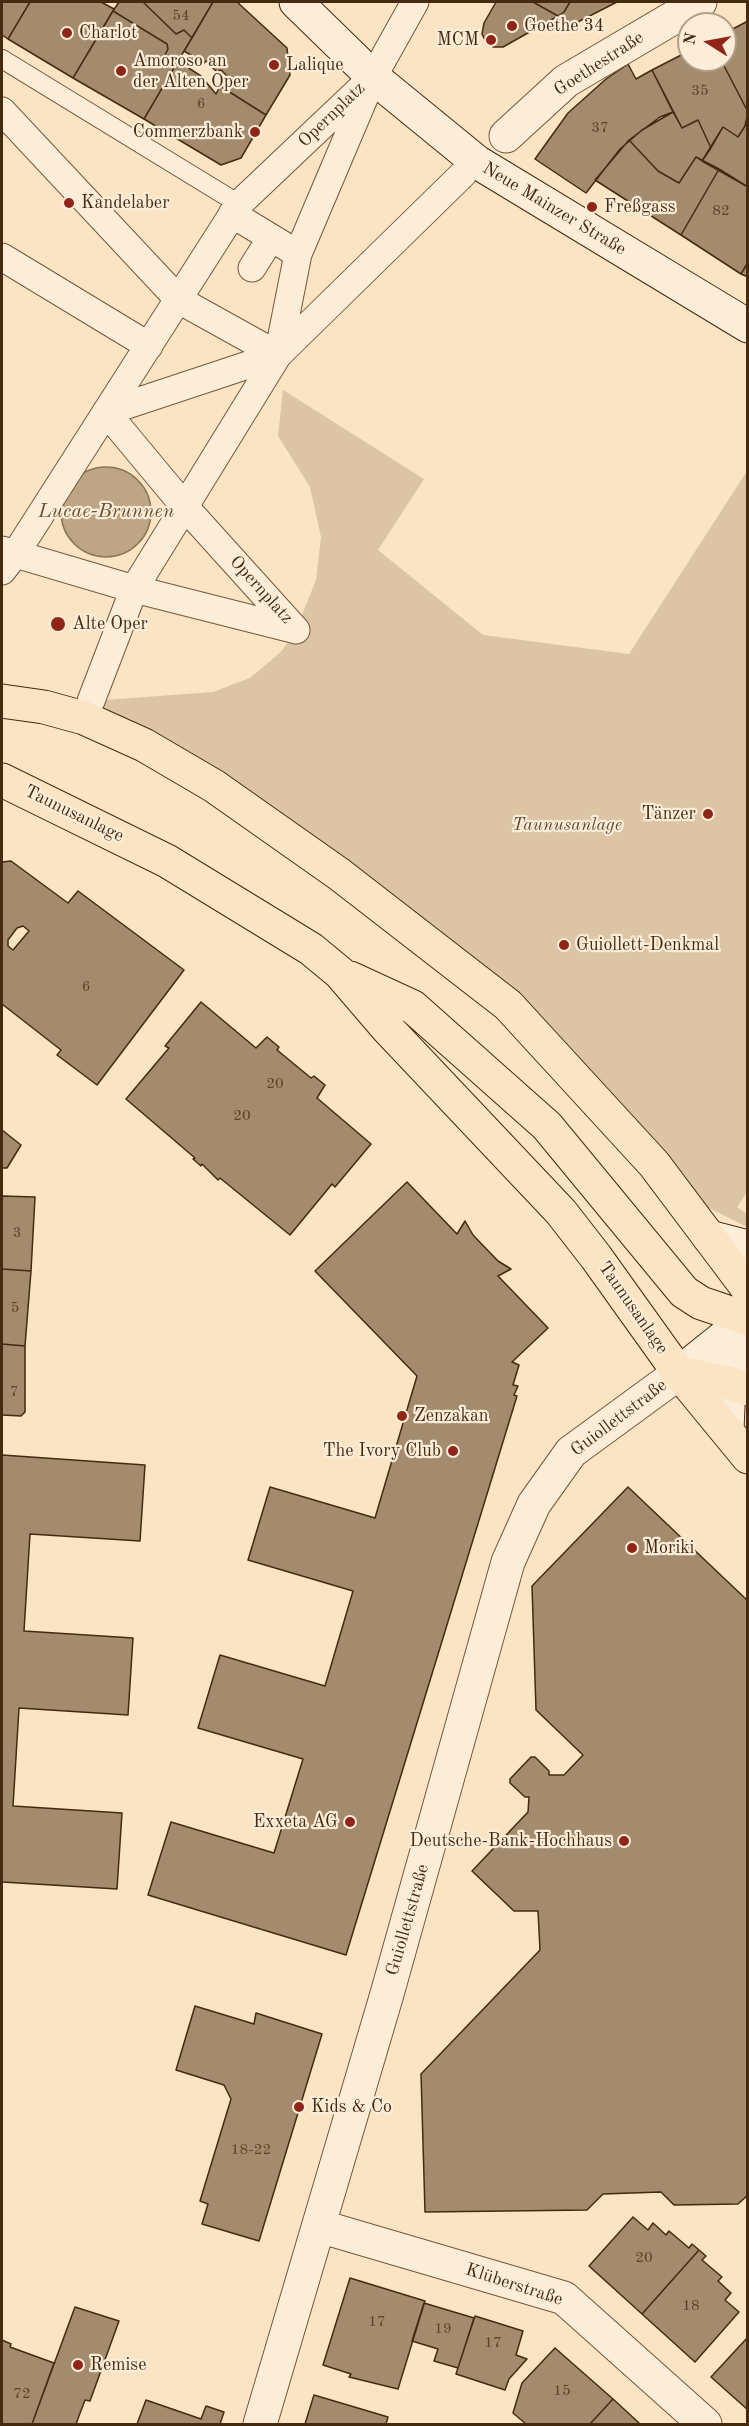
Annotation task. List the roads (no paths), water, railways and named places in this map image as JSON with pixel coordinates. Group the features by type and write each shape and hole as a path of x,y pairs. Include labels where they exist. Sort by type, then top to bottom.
{"main road":[{"path":"2,702 44,707 84,718 144,745 214,786 339,874 508,1005 654,1164 747,1289"},
{"name":"Taunusanlage","path":"2,780 167,861 311,949 340,973 388,1029 561,1212 679,1373 747,1457"},
{"path":"340,973 413,1007 547,1126 684,1292 700,1303 747,1318"},
{"name":"Taunusanlage","path":"679,1373 738,1386"}],"street":[{"name":"Neue Mainzer Straße","path":"296,2 373,77 477,162 747,326"},
{"path":"373,77 415,2"},
{"name":"Goethestraße","path":"506,136 566,81 700,2"},
{"name":"Opernplatz","path":"106,412 185,507 296,630 6,558 106,412 235,209 373,77"},
{"name":"Opernplatz","path":"278,356 298,254 373,77"},
{"path":"2,111 179,300 278,356"},
{"name":"Opernplatz","path":"91,701 134,589 278,356 463,174"},
{"path":"235,209 271,238 298,254"},
{"path":"253,266 271,238"},
{"path":"2,257 149,346"},
{"name":"Opernplatz","path":"106,412 278,356"},
{"path":"709,1237 747,1247"},
{"name":"Guiollettstraße","path":"260,2424 319,2226 508,1562 534,1504 571,1452 679,1373 747,1318"},
{"path":"727,1430 738,1386 736,1354 747,1328"},
{"name":"Klüberstraße","path":"319,2226 564,2298 705,2424"}],"lane":[{"path":"2,59 235,209"}],"water":[{"name":"Lucae-Brunnen","path":"106,467 123,470 138,480 148,495 151,512 148,529 138,544 123,554 106,557 89,554 74,544 64,529 61,512 64,495 74,480 89,470"}],"place":[{"name":"Goethe 34","path":"512,26"},
{"name":"Charlot","path":"67,33"},
{"name":"MCM","path":"491,40"},
{"name":"Lalique","path":"274,65"},
{"name":"Amoroso an der Alten Oper","path":"121,71"},
{"name":"Commerzbank","path":"255,132"},
{"name":"Kandelaber","path":"69,203"},
{"name":"Freßgass","path":"592,207"},
{"name":"Alte Oper","path":"58,624"},
{"name":"Tänzer","path":"708,814"},
{"name":"Guiollett-Denkmal","path":"564,945"},
{"name":"Zenzakan","path":"402,1416"},
{"name":"The Ivory Club","path":"453,1451"},
{"name":"Moriki","path":"632,1548"},
{"name":"Exxeta AG","path":"350,1822"},
{"name":"Deutsche-Bank-Hochhaus","path":"624,1841"},
{"name":"Kids & Co","path":"299,2107"},
{"name":"Remise","path":"78,2365"}]}
